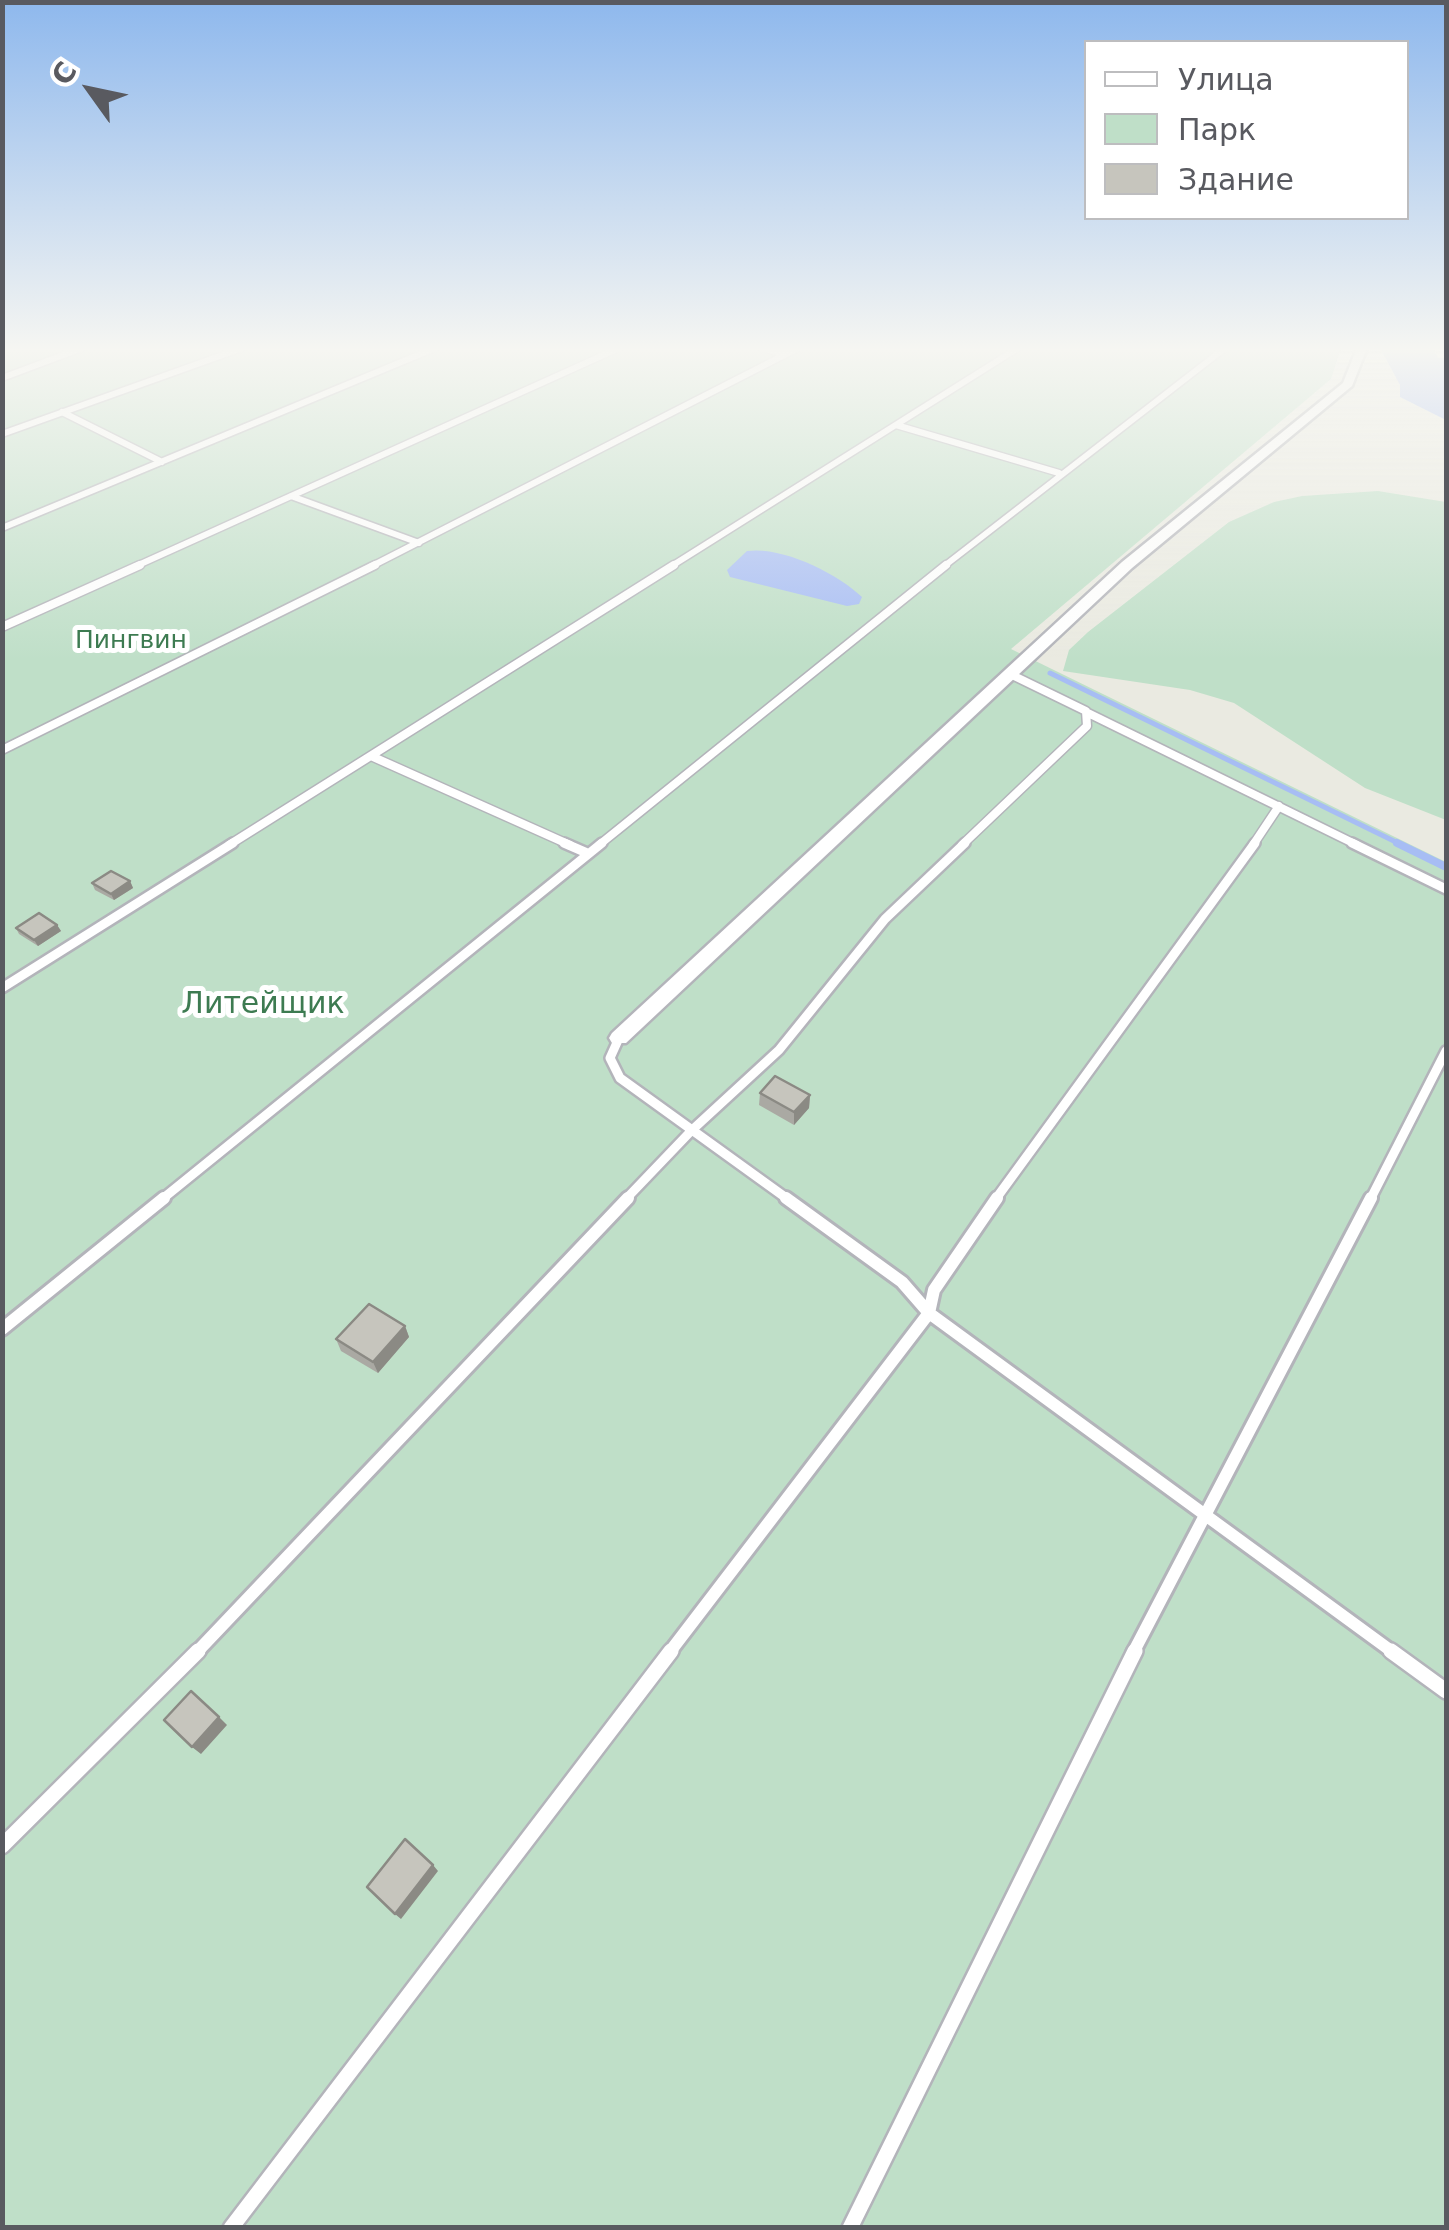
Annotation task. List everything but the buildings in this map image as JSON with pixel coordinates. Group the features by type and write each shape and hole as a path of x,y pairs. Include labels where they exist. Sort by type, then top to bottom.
{"street":[{"path":"620,1038 1127,565 1265,452"}],"lane":[{"path":"142,452 162,462"},
{"path":"2,528 186,452"},
{"path":"2,628 389,452"},
{"path":"2,750 595,452"},
{"path":"2,988 853,452"},
{"path":"988,452 1060,473"},
{"path":"2,1329 1087,452"},
{"path":"292,496 419,543"},
{"path":"1010,674 1446,889"},
{"path":"2,1846 127,1726 690,1132 779,1050 885,919 1087,726 1086,711"},
{"path":"371,756 587,853"},
{"path":"231,2228 929,1313 934,1290 1014,1169 1233,879 1278,806"},
{"path":"620,1038 610,1058 620,1078 902,1282 929,1313 1446,1691"},
{"path":"850,2228 1174,1572 1446,1051"}],"green space":[{"path":"2,452 1244,452 1011,649 1446,862 1446,2227 3,2227"},
{"path":"1378,491 1446,502 1446,820 1365,788 1234,703 1190,690 1063,671 1069,650 1088,632 1229,522 1274,502 1302,496"}],"water":[{"path":"747,551 776,553 808,563 851,588 862,597 859,604 847,606 730,577 727,570"}],"waterway":[{"path":"1050,673 1402,845"},
{"path":"1397,843 1446,867"}],"park label":[{"name":"Пингвин","path":"131,641"},
{"name":"Литейщик","path":"263,1005"}]}
